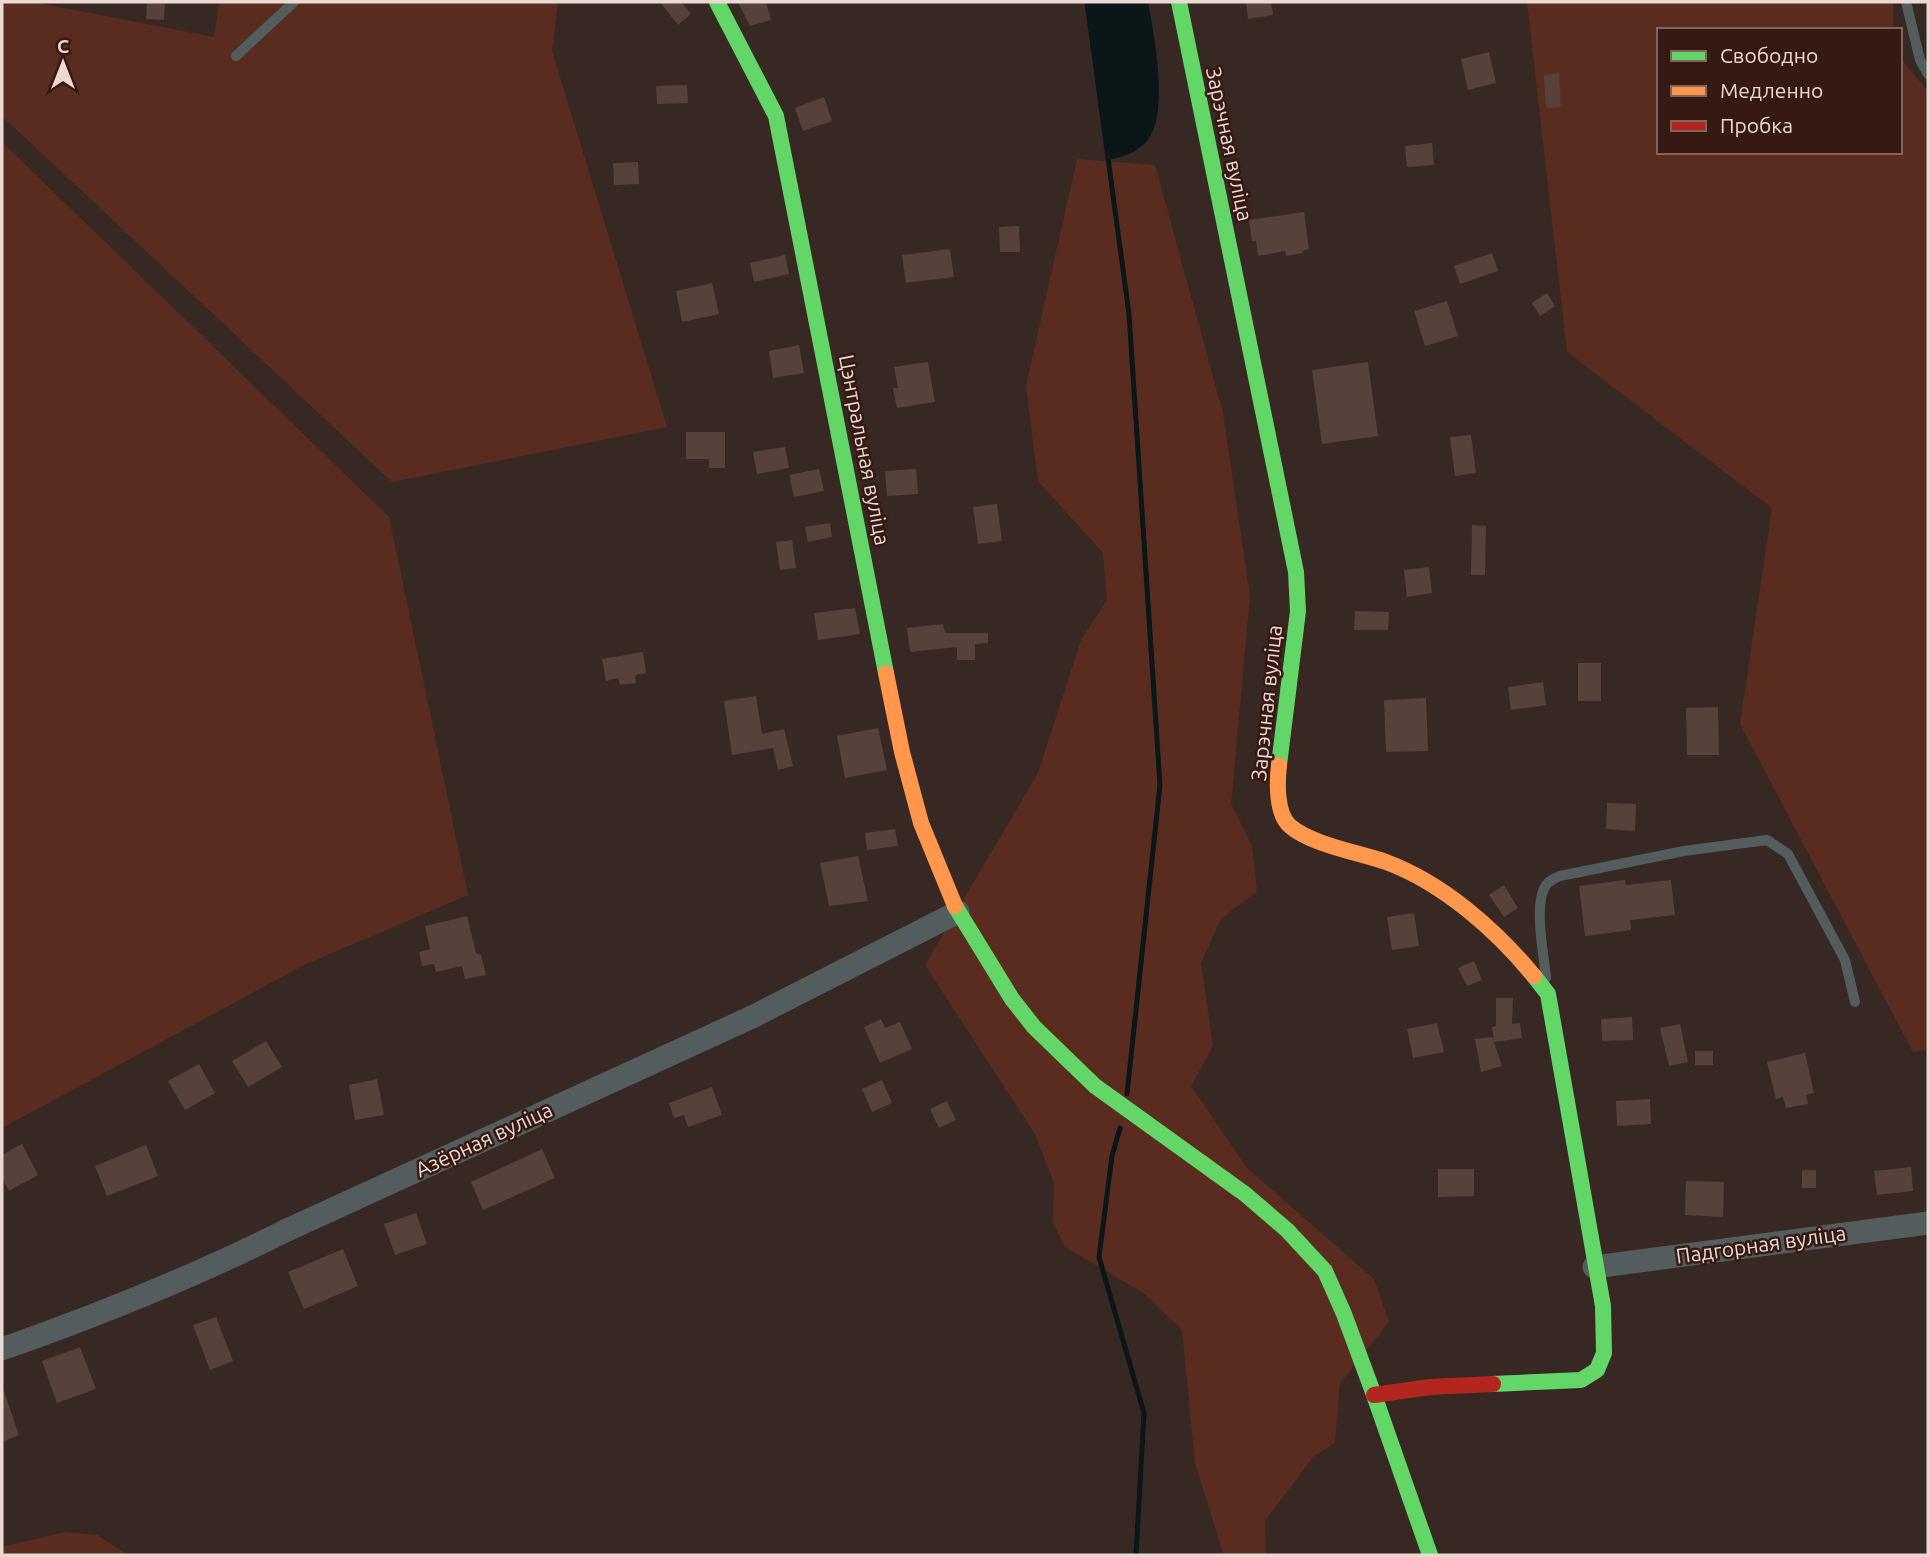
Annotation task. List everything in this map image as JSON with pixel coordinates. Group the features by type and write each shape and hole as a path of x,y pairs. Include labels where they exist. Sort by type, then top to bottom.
{"street":[{"name":"Цэнтральная вуліца","path":"717,2 776,116 902,751 921,823 958,912 1012,999 1034,1027 1063,1056 1095,1086 1245,1194 1287,1230 1325,1271 1374,1395 1430,1555"},
{"name":"Зарэчная вуліца","path":"1179,2 1296,572 1298,611 1278,772 1281,811 1288,825 1303,835 1389,863 1411,873 1468,909 1510,947 1548,995 1573,1128 1605,1330 1604,1353 1597,1370 1581,1380 1430,1387 1374,1395"},
{"name":"Азёрная вуліца","path":"2,1349 86,1320 216,1266 285,1231 752,1017 958,912"},
{"name":"Падгорная вуліца","path":"1594,1267 1928,1223"}],"lane":[{"path":"236,56 293,2"},
{"path":"1906,2 1920,60 1928,74"},
{"path":"1548,995 1540,915 1541,897 1547,883 1560,876 1622,863 1767,840 1788,854 1845,960 1855,1002"}],"shaded area":[{"path":"2,2 33,2 214,37 219,2 558,2 552,51 667,427 392,482 2,116"},
{"path":"1087,2 1148,2 1156,53 1159,94 1154,129 1139,149 1108,160"},
{"path":"1527,2 1893,2 1893,28 1657,28 1657,154 1902,154 1902,60 1928,91 1928,1050 1913,1052 1740,724 1772,508 1567,352"},
{"path":"2,142 389,517 468,895 306,964 2,1128"},
{"path":"1077,159 1155,165 1223,413 1250,596 1231,804 1252,846 1257,891 1221,919 1201,963 1213,1046 1191,1086 1247,1168 1374,1279 1389,1322 1340,1383 1335,1443 1314,1456 1265,1521 1266,1555 1223,1553 1195,1463 1182,1330 1145,1294 1065,1247 1053,1223 1054,1183 1035,1134 925,965 1038,773 1081,640 1107,600 1103,553 1038,481 1026,386"},
{"path":"65,1532 97,1535 128,1555 2,1555 2,1547"}],"building":[{"path":"147,2 165,2 164,20 146,19"},
{"path":"660,2 681,2 691,14 678,25"},
{"path":"738,2 766,2 771,20 750,26"},
{"path":"1246,2 1271,2 1273,15 1248,19"},
{"path":"1489,52 1496,83 1468,90 1461,59"},
{"path":"1559,73 1561,107 1546,108 1544,75"},
{"path":"687,85 688,103 657,104 656,86"},
{"path":"824,97 832,121 803,131 795,108"},
{"path":"1432,143 1434,165 1407,167 1405,146"},
{"path":"638,162 639,184 614,185 613,163"},
{"path":"1304,212 1309,249 1286,256 1285,251 1258,256 1256,241 1252,241 1249,220"},
{"path":"1019,226 1020,252 1000,252 999,227"},
{"path":"950,249 954,277 906,283 902,255"},
{"path":"1492,253 1498,271 1460,284 1454,266"},
{"path":"785,255 789,274 754,282 750,263"},
{"path":"712,283 719,314 682,322 676,291"},
{"path":"1547,293 1555,306 1540,316 1532,303"},
{"path":"1447,301 1458,336 1425,346 1414,311"},
{"path":"799,345 804,373 773,378 769,351"},
{"path":"928,362 935,402 897,408 893,388 898,388 894,367"},
{"path":"1368,362 1378,436 1322,444 1312,370"},
{"path":"686,432 725,432 725,468 709,468 709,459 686,459"},
{"path":"1471,435 1476,473 1455,476 1450,437"},
{"path":"785,447 789,468 757,474 753,452"},
{"path":"819,469 824,491 794,497 789,475"},
{"path":"916,469 918,494 887,496 885,471"},
{"path":"997,504 1002,541 978,544 973,507"},
{"path":"830,523 832,537 808,542 805,527"},
{"path":"1472,525 1486,526 1485,575 1471,575"},
{"path":"792,540 796,568 780,570 776,542"},
{"path":"1429,567 1432,593 1407,597 1404,570"},
{"path":"855,608 860,634 818,640 814,613"},
{"path":"1355,611 1389,612 1388,630 1354,630"},
{"path":"943,624 945,633 988,633 988,643 975,644 975,660 957,660 957,647 910,652 907,628"},
{"path":"643,652 646,673 635,675 636,683 620,685 618,678 606,681 602,659"},
{"path":"1578,663 1601,663 1601,701 1578,701"},
{"path":"1543,682 1546,705 1511,710 1508,687"},
{"path":"756,696 762,734 784,729 793,766 778,770 773,748 732,755 724,701"},
{"path":"1426,698 1428,751 1386,752 1384,700"},
{"path":"1718,707 1719,755 1687,755 1686,708"},
{"path":"878,728 887,770 845,778 837,736"},
{"path":"1607,803 1636,804 1635,831 1606,829"},
{"path":"895,829 898,846 867,850 865,833"},
{"path":"858,856 868,901 829,906 820,863"},
{"path":"1625,880 1626,885 1671,880 1675,915 1630,920 1631,930 1585,936 1579,886"},
{"path":"1504,885 1518,908 1504,917 1489,895"},
{"path":"1414,913 1419,946 1392,950 1387,917"},
{"path":"467,916 476,953 481,955 486,975 465,979 462,966 436,972 434,964 422,966 419,952 430,949 425,926"},
{"path":"1474,961 1482,980 1467,986 1458,968"},
{"path":"1496,998 1513,998 1512,1024 1520,1023 1522,1038 1494,1042 1502,1066 1481,1072 1475,1039 1492,1037 1494,1041 1492,1027 1496,1026"},
{"path":"1632,1017 1633,1040 1602,1041 1601,1019"},
{"path":"881,1019 885,1028 900,1022 912,1049 880,1063 864,1027"},
{"path":"1437,1023 1444,1052 1413,1058 1407,1029"},
{"path":"1680,1024 1688,1062 1669,1066 1660,1028"},
{"path":"266,1041 282,1067 248,1087 232,1061"},
{"path":"1695,1051 1713,1051 1713,1065 1695,1065"},
{"path":"1805,1053 1814,1093 1806,1095 1808,1104 1786,1108 1783,1097 1776,1099 1767,1062"},
{"path":"199,1064 215,1093 185,1110 168,1081"},
{"path":"377,1079 384,1115 355,1120 349,1085"},
{"path":"882,1080 892,1103 872,1112 862,1089"},
{"path":"712,1087 722,1115 688,1127 684,1115 674,1118 669,1103"},
{"path":"1650,1099 1651,1124 1617,1126 1616,1101"},
{"path":"947,1101 956,1120 939,1128 930,1109"},
{"path":"22,1144 38,1175 9,1191 2,1178 2,1155"},
{"path":"146,1145 158,1176 107,1196 95,1166"},
{"path":"542,1149 555,1178 483,1210 471,1182"},
{"path":"1911,1167 1913,1191 1877,1195 1874,1171"},
{"path":"1438,1169 1474,1169 1474,1196 1438,1197"},
{"path":"1802,1170 1816,1170 1816,1188 1802,1188"},
{"path":"1686,1181 1724,1182 1723,1217 1685,1215"},
{"path":"416,1213 427,1244 395,1255 384,1224"},
{"path":"343,1249 358,1286 304,1309 288,1272"},
{"path":"216,1317 233,1361 210,1370 193,1325"},
{"path":"80,1347 96,1389 57,1403 42,1361"},
{"path":"4,1391 19,1435 2,1442 2,1392"}],"waterway":[{"path":"1087,2 1129,314 1160,785 1127,1094"},
{"path":"1120,1128 1112,1156 1099,1257 1144,1413 1136,1555"}],"traffic: fast":[{"path":"717,2 776,116 886,673"},
{"path":"1179,2 1296,572 1298,611 1279,765"},
{"path":"955,906 1012,999 1034,1027 1095,1086 1245,1194 1287,1230 1325,1271 1374,1395 1430,1555"},
{"path":"1493,1384 1581,1380 1597,1370 1604,1353 1603,1306 1548,994 1534,976"}],"traffic: slow":[{"path":"886,673 902,752 921,823 955,906"},
{"path":"1279,765 1280,806 1285,821 1290,826 1310,838 1386,862 1428,882 1486,925 1534,976"}],"traffic: jam":[{"path":"1374,1395 1430,1387 1493,1384"}]}
